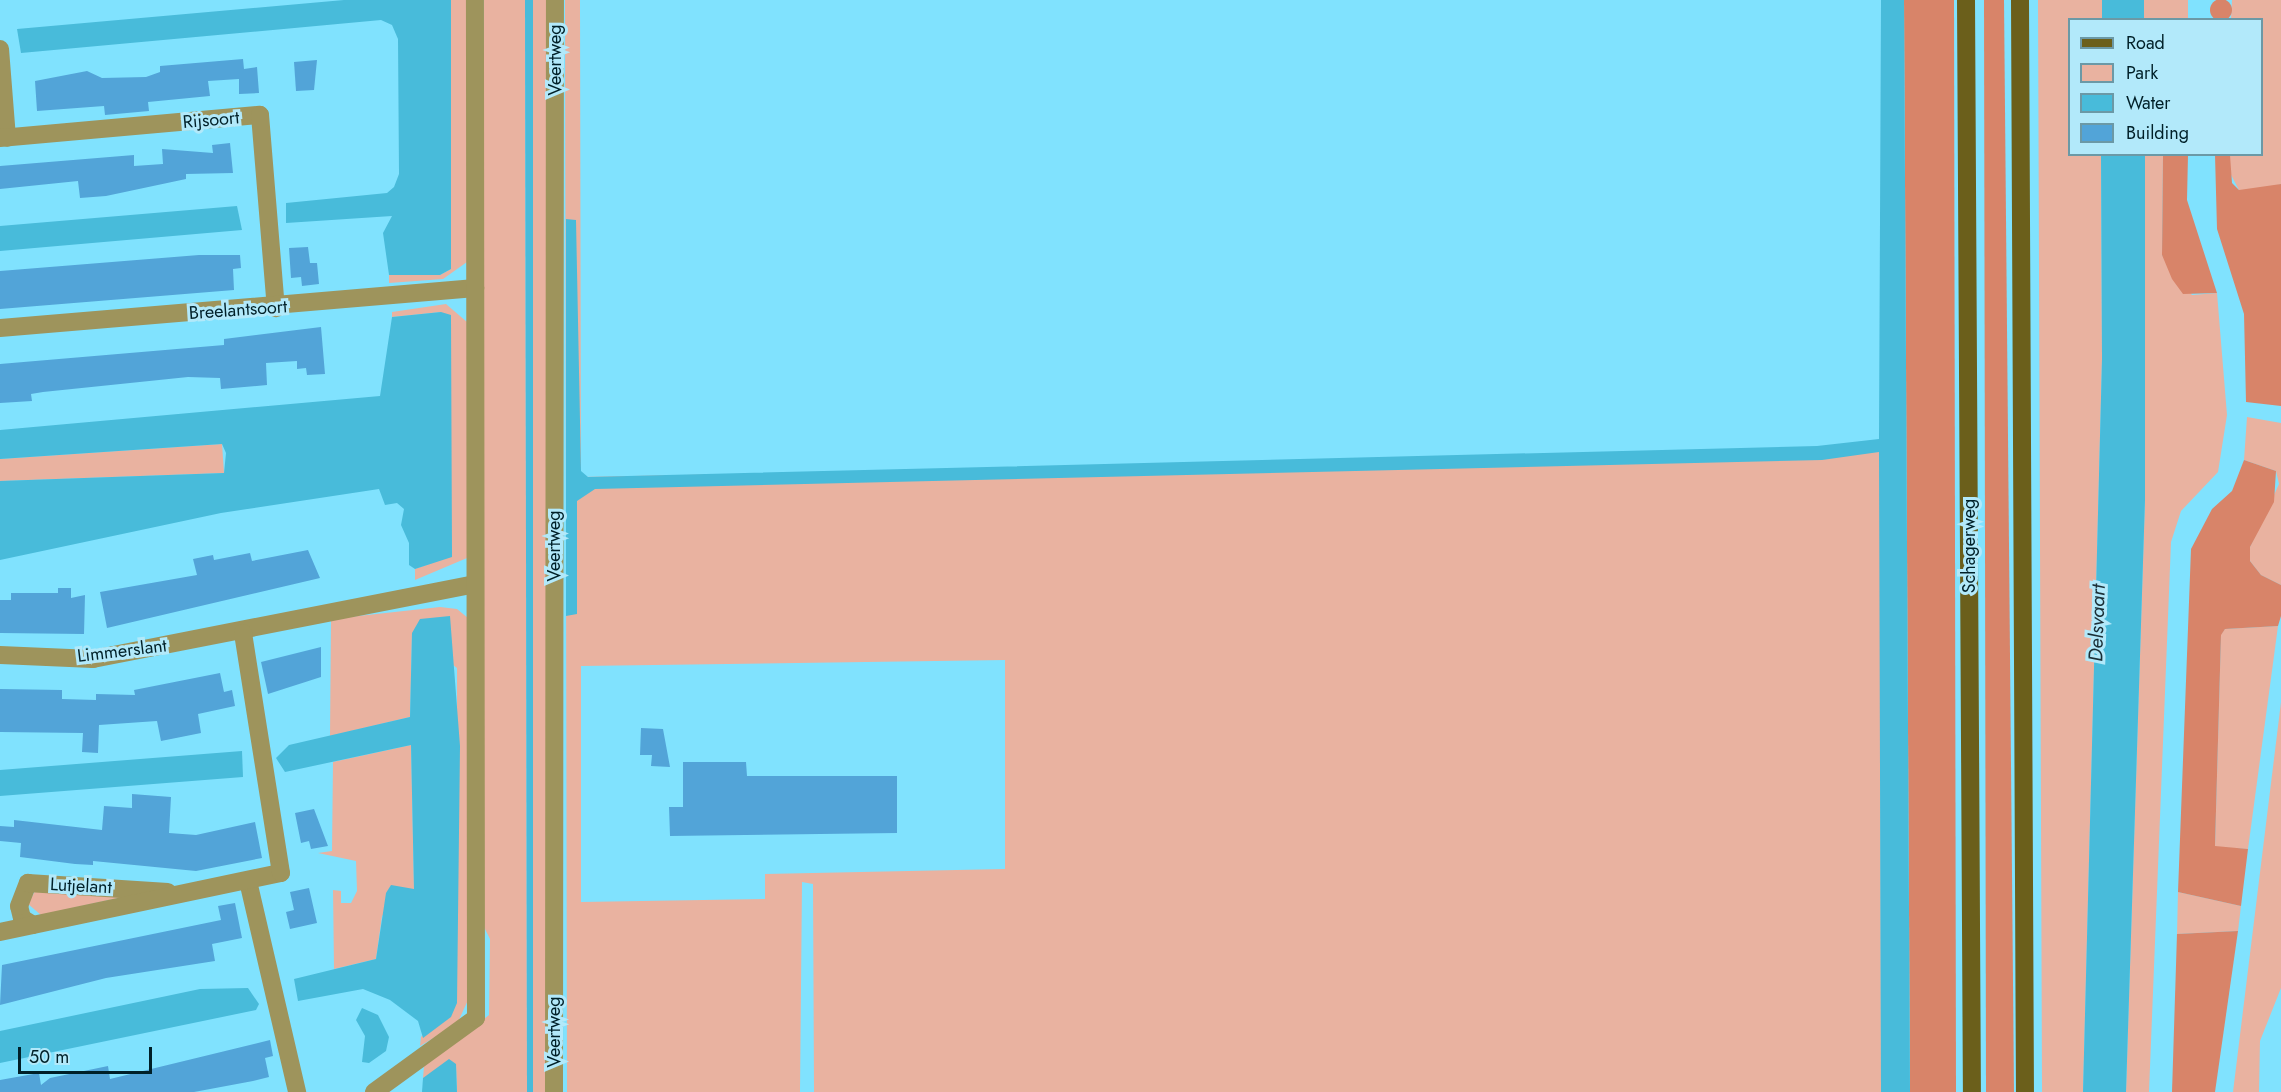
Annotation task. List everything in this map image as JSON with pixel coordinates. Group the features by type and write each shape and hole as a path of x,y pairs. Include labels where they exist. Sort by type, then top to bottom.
{"main road":[{"name":"Schagerweg","path":"1966,0 1972,1092"},
{"path":"2020,0 2025,1092"}],"street":[{"path":"374,1092 476,1018 475,0"},
{"name":"Veertweg","path":"554,1092 555,0"},
{"name":"Rijsoort","path":"0,49 3,138 260,116 276,308"},
{"name":"Breelantsoort","path":"0,328 276,308 475,288"},
{"name":"Limmerslant","path":"0,656 93,659 243,633 475,584"},
{"name":"Lutjelant","path":"0,932 281,873 243,633"},
{"path":"248,881 297,1092"},
{"name":"Lutjelant","path":"33,925 22,918 20,906 28,883 185,894"}],"green space":[{"path":"451,0 467,0 467,262 443,279 389,283 389,275 440,275 451,269"},
{"path":"484,0 525,0 527,1092 457,1092 456,1064 423,1078 424,1066 489,1015 490,939 484,927"},
{"path":"533,0 546,0 546,1092 533,1092"},
{"path":"565,0 580,0 581,477 1880,452 1881,1092 814,1092 813,884 802,882 800,1092 567,1092","holes":["1005,660 1005,869 765,874 765,899 581,902 581,666"]},
{"path":"2038,0 2102,0 2102,18 2068,18 2068,156 2101,156 2102,359 2083,1092 2042,1092"},
{"path":"2144,0 2188,0 2188,18 2144,18"},
{"path":"2232,0 2281,0 2281,184 2264,190 2239,190 2230,173 2230,156 2263,156 2263,18 2231,18"},
{"path":"2145,156 2163,156 2162,255 2192,295 2217,293 2227,415 2218,472 2181,511 2171,542 2149,1092 2126,1092 2145,500"},
{"path":"446,304 467,322 467,558 415,580 415,569 452,556 441,312 392,317 392,312"},
{"path":"2247,417 2281,423 2281,585 2261,575 2250,561 2250,547 2279,484 2276,471 2244,460"},
{"path":"222,444 224,473 0,481 0,459"},
{"path":"440,607 457,609 468,618 469,998 457,1024 420,1046 421,1037 457,1003 457,668 412,633 410,717 330,736 331,619"},
{"path":"2278,626 2248,849 2215,847 2221,634 2225,629"},
{"path":"2281,702 2281,988 2260,1041 2259,1092 2233,1092"},
{"path":"411,745 414,889 382,916 376,959 334,969 333,890 341,891 341,903 351,903 357,891 356,861 318,853 332,851 333,762"},
{"path":"35,891 132,895 41,915 28,904"},
{"path":"2178,892 2241,906 2238,931 2177,934"}],"shaded area":[{"path":"2221,-1 2229,2 2231,6 2229,18 2213,18 2210,10 2213,2"},
{"path":"1904,0 1954,0 1956,1092 1910,1092"},
{"path":"1984,0 2004,0 2014,1092 1986,1092"},
{"path":"2163,156 2188,156 2187,200 2217,293 2183,294 2172,279 2162,255"},
{"path":"2215,156 2230,156 2232,183 2239,190 2281,184 2281,406 2246,402 2244,314 2217,229"},
{"path":"2244,460 2276,471 2274,502 2250,547 2250,561 2261,575 2281,585 2281,616 2278,626 2225,629 2221,635 2215,846 2248,849 2241,906 2178,892 2191,549 2212,509 2232,491"},
{"path":"2238,931 2215,1092 2172,1092 2177,934"}],"water":[{"path":"344,0 451,0 451,269 440,275 389,275 383,233 392,216 286,223 286,203 387,193 394,187 399,174 398,39 392,25 381,20 21,53 17,29"},
{"path":"525,0 533,0 533,1092 527,1092"},
{"path":"1881,0 1904,0 1910,1092 1881,1092 1879,452 1822,460 595,489 577,501 577,614 566,616 566,219 576,220 581,471 588,477 1817,446 1879,439"},
{"path":"2102,0 2144,0 2144,18 2102,18"},
{"name":"Delsvaart","path":"2101,156 2145,156 2145,500 2126,1092 2083,1092 2102,359"},
{"path":"237,206 242,230 0,251 0,226"},
{"path":"441,312 451,315 452,557 415,569 409,565 409,543 401,525 404,509 397,503 385,505 379,489 221,513 0,560 0,481 224,473 226,453 222,444 0,459 0,430 380,396 392,317"},
{"path":"450,616 460,746 457,1003 451,1017 423,1038 418,1021 390,1000 363,989 298,1001 294,979 376,959 386,893 391,885 414,889 411,745 285,772 276,758 289,745 410,717 412,633 420,619"},
{"path":"242,751 243,777 0,796 0,770"},
{"path":"248,988 259,1004 256,1010 0,1063 0,1031 200,989"},
{"path":"362,1008 378,1015 389,1037 386,1051 369,1063 362,1062 365,1036 356,1020"},
{"path":"449,1059 456,1064 457,1092 422,1092 423,1078"}],"building":[{"path":"243,59 244,69 257,67 259,93 239,94 239,79 208,81 210,96 148,102 149,111 105,115 104,106 37,111 35,81 87,71 102,78 146,77 160,72 160,66"},
{"path":"317,60 314,90 296,91 294,62"},
{"path":"230,143 233,173 186,174 186,179 106,196 80,198 78,181 0,189 0,166 134,155 134,166 163,164 162,149 213,153 212,145"},
{"path":"308,247 310,263 317,263 319,284 302,286 301,277 291,278 289,248"},
{"path":"199,255 240,255 241,268 233,269 234,290 0,309 0,271"},
{"path":"321,327 325,374 307,375 306,368 297,369 297,361 266,363 267,385 221,389 220,378 188,377 43,392 31,394 32,401 0,403 0,364 224,345 224,339"},
{"path":"308,550 320,578 107,628 100,592 197,575 193,559 213,555 214,560 250,553 252,561"},
{"path":"58,588 71,588 71,598 85,595 84,634 0,633 0,600 11,600 11,593 58,593"},
{"path":"321,647 321,677 268,694 261,662"},
{"path":"220,673 224,692 232,690 235,706 198,714 201,733 161,741 157,721 99,725 98,753 82,752 83,733 0,732 0,689 62,690 62,699 96,700 96,694 135,695 134,690"},
{"path":"641,728 663,729 670,767 651,766 652,755 640,755"},
{"path":"683,762 746,762 747,776 897,776 897,833 670,836 669,807 683,807"},
{"path":"132,794 171,797 169,833 196,835 255,822 262,858 196,871 93,861 93,865 75,864 20,857 21,843 0,841 0,826 14,827 14,820 102,830 104,806 132,808"},
{"path":"314,809 328,846 311,849 309,841 301,843 295,813"},
{"path":"309,888 317,923 290,929 286,912 294,910 290,892"},
{"path":"235,903 242,938 212,944 215,961 106,978 0,1005 2,965 221,920 218,906"},
{"path":"270,1040 273,1056 265,1058 269,1077 253,1081 194,1092 0,1092 0,1080 39,1073 41,1085 50,1078 108,1066 110,1079"}]}
